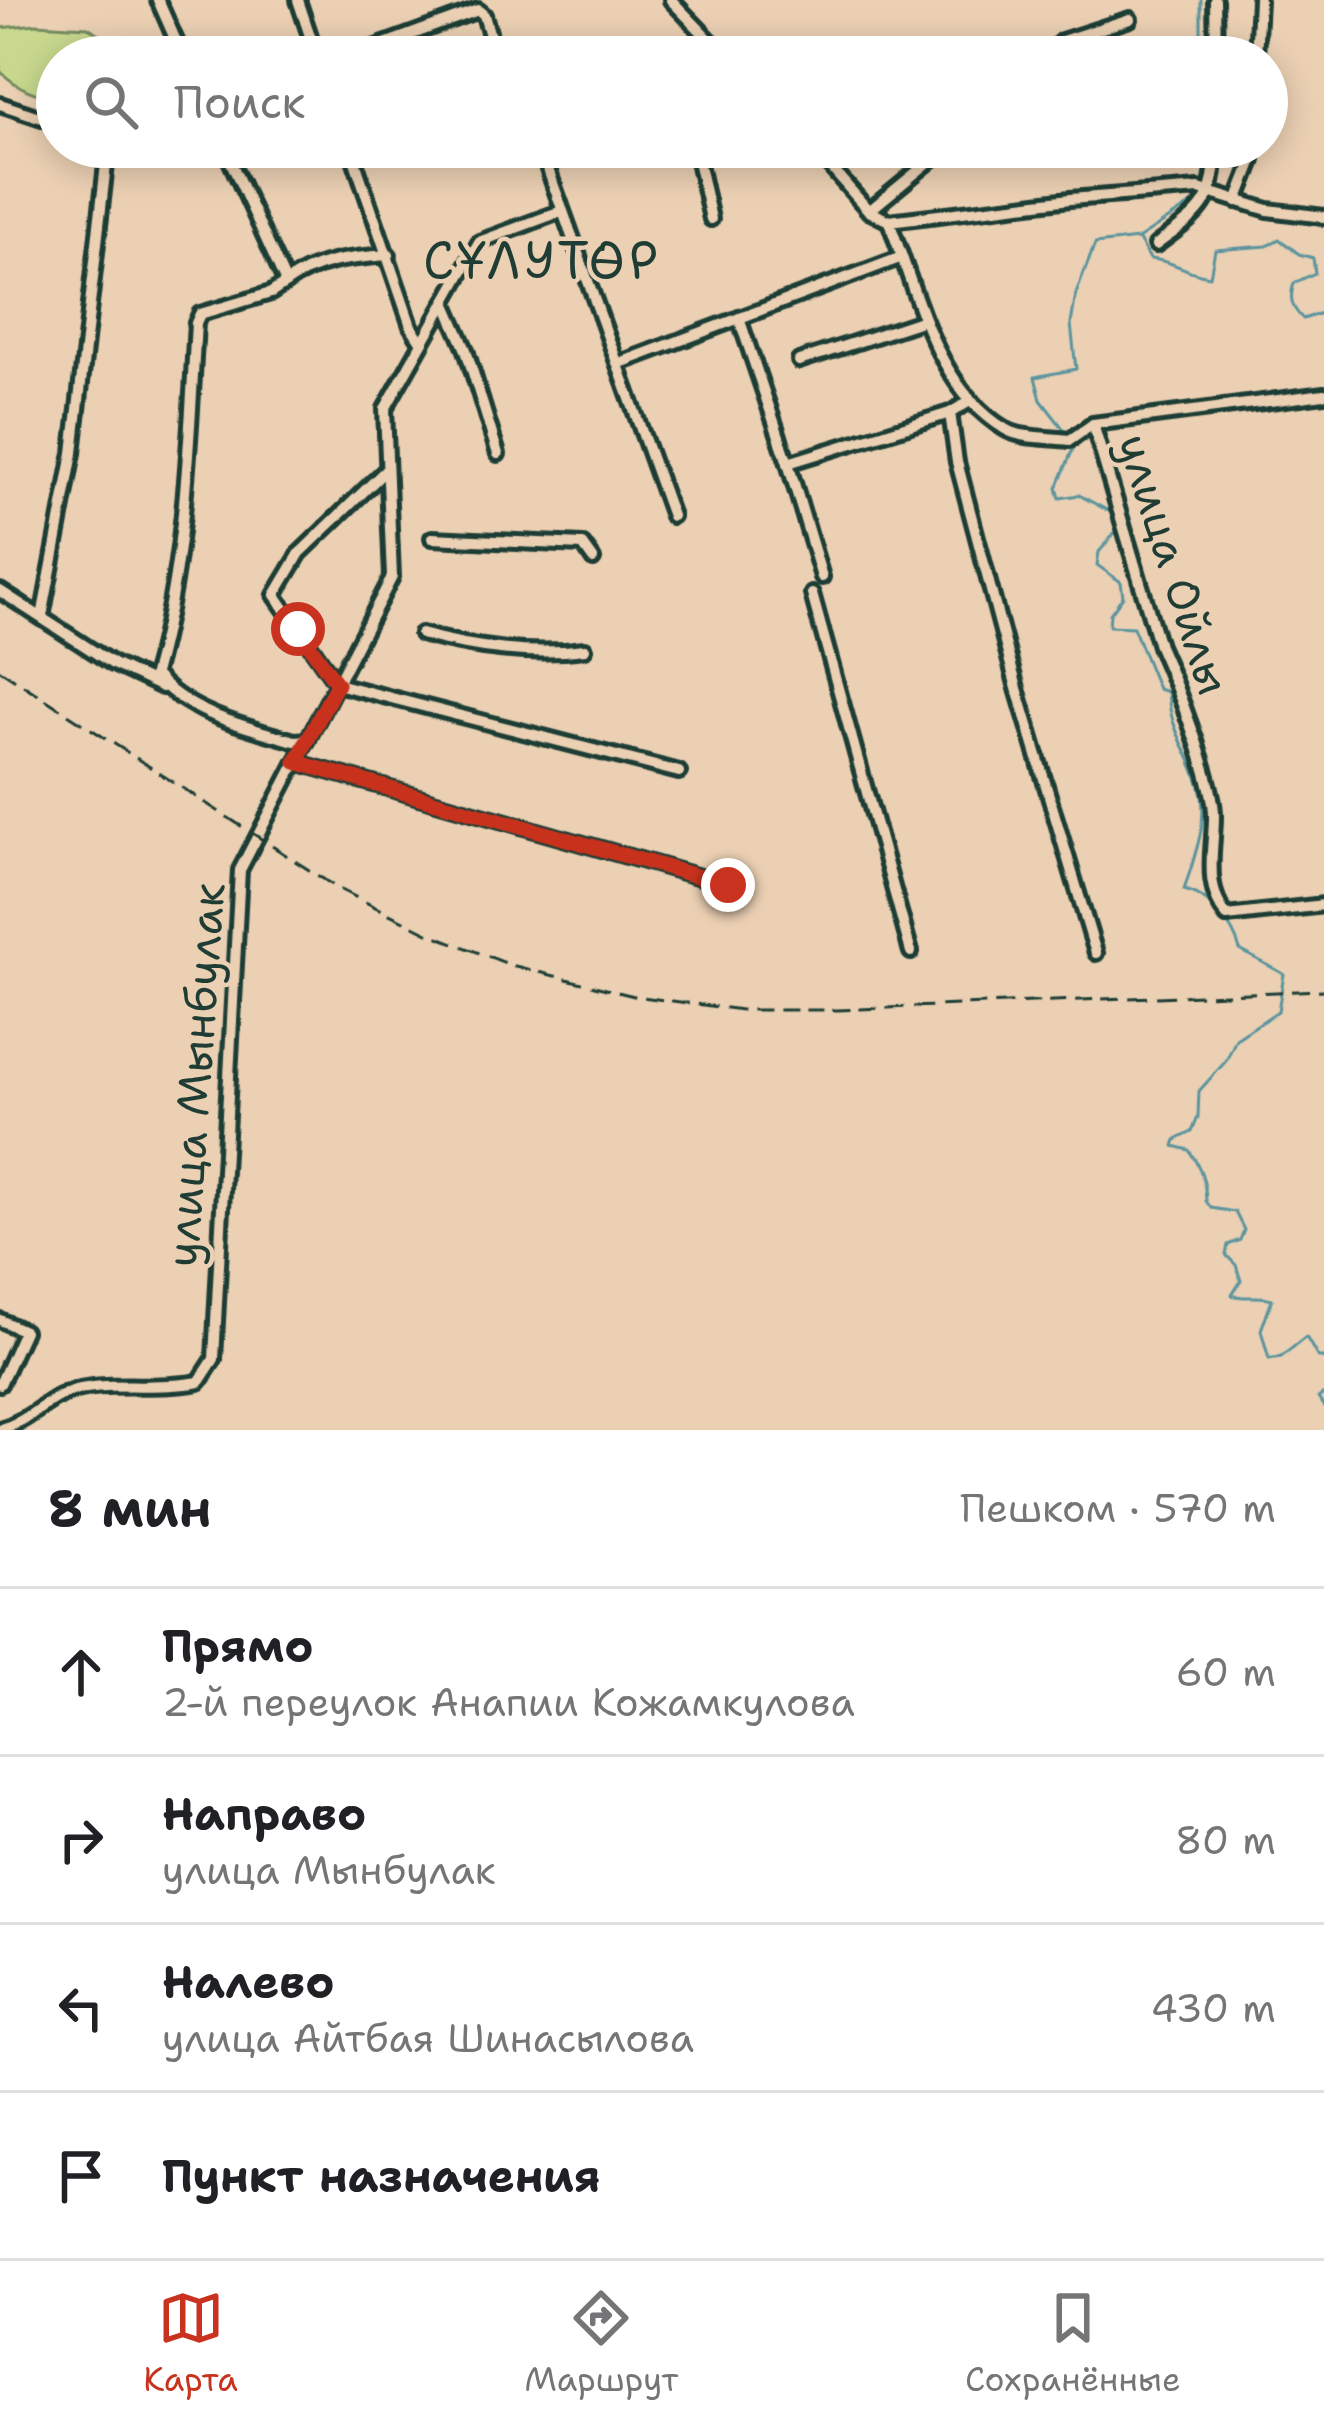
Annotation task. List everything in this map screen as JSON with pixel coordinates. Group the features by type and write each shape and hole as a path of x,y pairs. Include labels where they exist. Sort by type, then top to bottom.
{"street":[{"path":"158,0 174,36"},
{"path":"298,0 310,36"},
{"path":"671,0 706,36"},
{"path":"1215,0 1216,36"},
{"path":"1257,36 1259,0"},
{"path":"407,36 478,10 490,36"},
{"path":"1075,36 1130,19"},
{"path":"0,104 36,116"},
{"path":"42,617 73,453 106,168"},
{"path":"233,168 286,283"},
{"path":"357,168 411,326 422,343"},
{"path":"547,168 672,515"},
{"path":"699,168 710,218"},
{"path":"831,168 869,211 889,221 1199,189 1268,210 1324,217"},
{"path":"869,211 921,168"},
{"path":"1156,245 1213,194 1215,168"},
{"path":"1237,201 1249,168"},
{"name":"улица Мынбулак","path":"0,1429 68,1392 105,1384 199,1382 214,1359 241,870 392,577 385,409 478,242 562,211"},
{"name":"улица Ойлы","path":"889,221 924,320 970,400 1008,431 1070,440 1094,424 1159,646 1175,680 1215,810 1210,860 1219,906 1227,916 1324,905"},
{"path":"167,689 154,674 186,493 200,314 271,293 309,268 388,255"},
{"path":"620,363 902,256"},
{"path":"445,302 466,350 498,454"},
{"path":"740,318 822,577"},
{"path":"799,361 924,320"},
{"path":"1094,424 1324,394"},
{"path":"788,463 950,413 970,400"},
{"path":"950,413 957,462 1018,692 1096,953"},
{"path":"388,469 300,553 274,595 337,684 679,772"},
{"path":"432,538 584,545 592,559"},
{"path":"0,591 113,664 207,712 295,741 308,740"},
{"path":"812,594 911,952"},
{"path":"421,634 455,644 558,653 585,649"},
{"path":"296,762 728,885"},
{"path":"0,1320 23,1331 0,1384"}],"green space":[{"path":"88,27 102,36 36,36 36,93 0,71 0,28"}],"waterway":[{"path":"1201,0 1201,36"},
{"path":"1203,184 1205,168"},
{"path":"1069,436 1041,400 1035,377 1076,369 1071,324 1076,294 1095,244 1138,239 1196,201 1199,193"},
{"path":"1139,240 1150,259 1210,276 1215,250 1267,246 1279,239 1313,258 1315,273 1294,283 1291,298 1296,311 1303,319 1324,312"},
{"path":"1075,444 1057,488 1060,498 1079,495 1114,514"},
{"path":"1119,528 1099,552 1097,565 1121,582 1123,596 1110,614 1109,626 1133,627 1158,689 1168,692 1175,728 1202,794 1200,835 1184,890 1220,913 1240,950 1284,974 1278,1011 1236,1039 1226,1061 1199,1091 1192,1132 1174,1146 1189,1150 1211,1208 1235,1212 1244,1230 1240,1240 1228,1245 1226,1255 1236,1265 1241,1281 1232,1295 1272,1299 1261,1330 1269,1359 1281,1357 1306,1337 1324,1359"},
{"path":"1324,1394 1318,1398 1324,1407"}],"railway":[{"path":"0,670 337,888 428,933 511,965 634,996 741,1010 837,1010 1324,990"}],"district":[{"name":"СҰЛУТӨР","path":"542,260"}],"route":[{"path":"298,629 337,684 296,762 728,885"}]}
